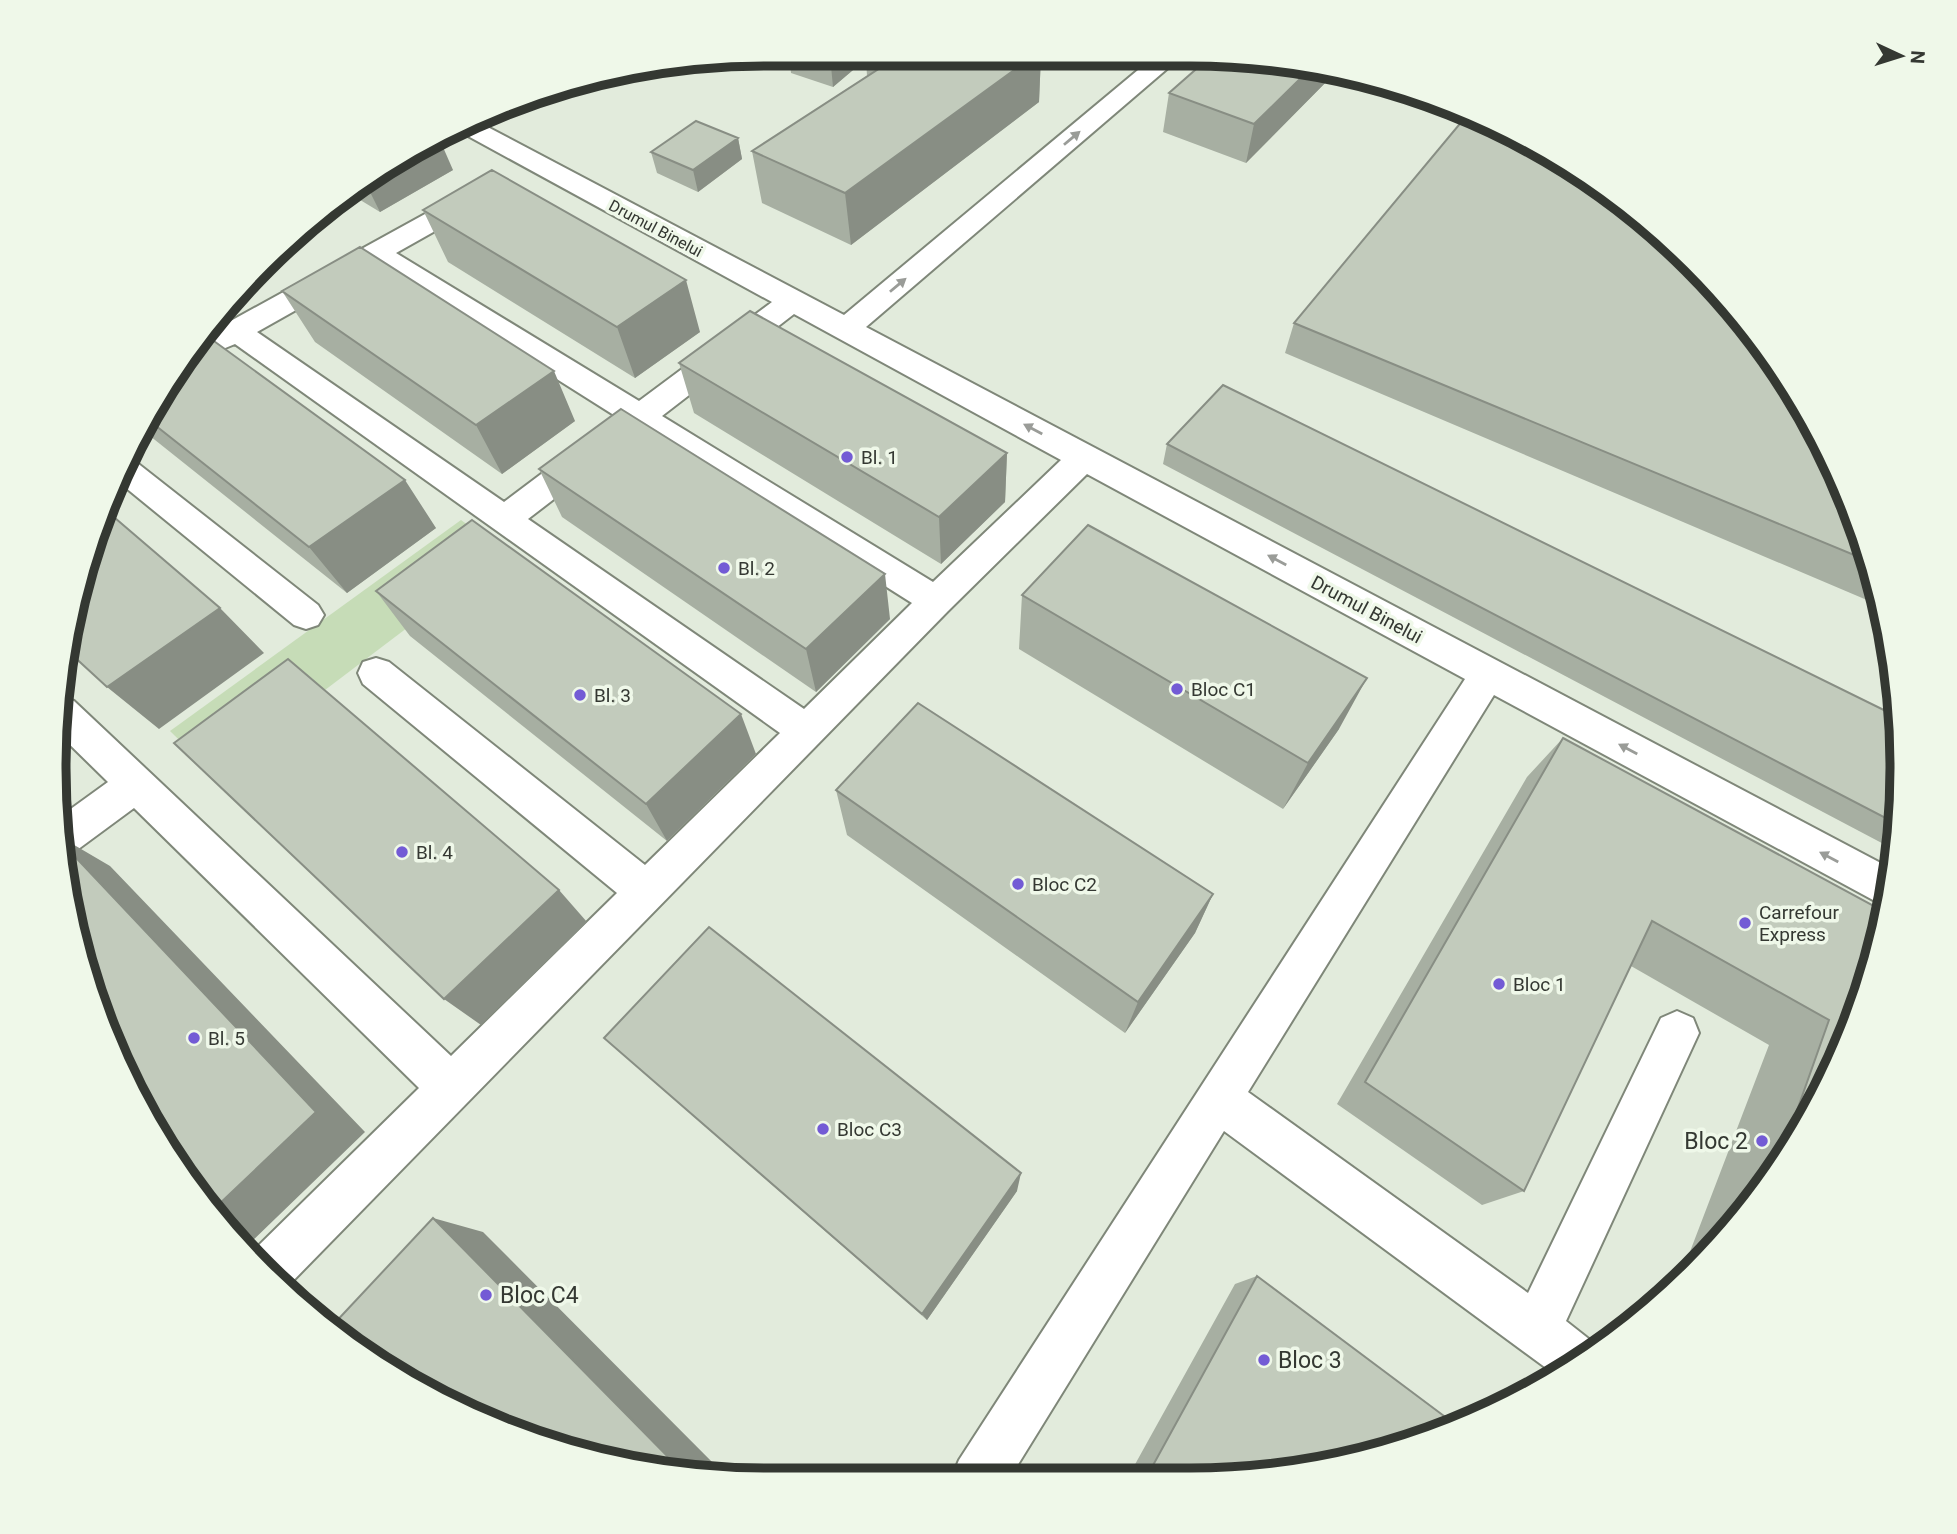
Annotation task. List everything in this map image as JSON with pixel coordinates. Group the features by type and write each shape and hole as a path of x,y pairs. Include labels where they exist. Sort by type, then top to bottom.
{"street":[{"path":"846,329 1157,66"},
{"name":"Drumul Binelui","path":"472,132 517,174 793,301 1880,884"},
{"path":"210,344 517,174"},
{"path":"377,253 936,601"},
{"path":"503,519 793,301"},
{"path":"210,344 503,519 806,731"},
{"path":"275,1264 936,601 1084,457"},
{"path":"131,475 306,615"},
{"path":"376,673 646,891"},
{"path":"985,1468 1489,674"},
{"path":"68,719 451,1087"},
{"path":"70,833 136,784"},
{"path":"1536,1330 1677,1033"},
{"path":"1219,1099 1570,1355"}],"green space":[{"path":"461,520 506,553 214,774 170,731"}],"building":[{"path":"883,66 1020,66 845,193 752,151"},
{"path":"1199,66 1303,76 1254,124 1169,93"},
{"path":"696,121 738,138 693,170 651,152"},
{"path":"1462,122 1540,160 1616,211 1652,240 1717,305 1746,341 1797,417 1837,499 1858,556 1294,323"},
{"path":"492,170 686,280 617,327 423,210"},
{"path":"360,247 554,371 476,425 282,291"},
{"path":"750,311 1007,453 939,517 679,363"},
{"path":"212,340 405,480 309,547 156,426"},
{"path":"1223,385 1888,712 1888,819 1167,444"},
{"path":"621,409 885,574 806,649 539,469"},
{"path":"113,517 220,608 107,687 75,658 90,586"},
{"name":"Bl. 3","path":"472,520 741,714 646,804 376,591"},
{"path":"1088,525 1367,678 1308,763 1022,595"},
{"name":"Bl. 4","path":"288,659 559,890 444,999 174,743"},
{"name":"Bloc C2","path":"918,703 1213,894 1138,1002 836,790"},
{"name":"Bloc 1","path":"1563,738 1876,907 1867,948 1837,1035 1792,1125 1829,1020 1652,921 1524,1191 1365,1082"},
{"name":"Bl. 5","path":"72,853 316,1112 220,1204 160,1117 120,1035 90,948"},
{"name":"Bloc C3","path":"709,927 1021,1173 922,1314 604,1038"},
{"name":"Bloc C4","path":"433,1218 673,1461 586,1444 499,1414 417,1374 337,1320"},
{"name":"Bloc 3","path":"1257,1276 1447,1418 1371,1444 1281,1462 1151,1468"}],"place":[{"name":"Bl. 1","path":"847,457"},
{"name":"Bl. 2","path":"724,568"},
{"name":"Bloc C1","path":"1177,689"},
{"name":"Bl. 3","path":"580,695"},
{"name":"Bl. 4","path":"402,852"},
{"name":"Bloc C2","path":"1018,884"},
{"name":"Carrefour Express","path":"1745,923"},
{"name":"Bloc 1","path":"1499,984"},
{"name":"Bl. 5","path":"194,1038"},
{"name":"Bloc C3","path":"823,1129"},
{"name":"Bloc 2","path":"1762,1141"},
{"name":"Bloc C4","path":"486,1295"},
{"name":"Bloc 3","path":"1264,1360"}]}
